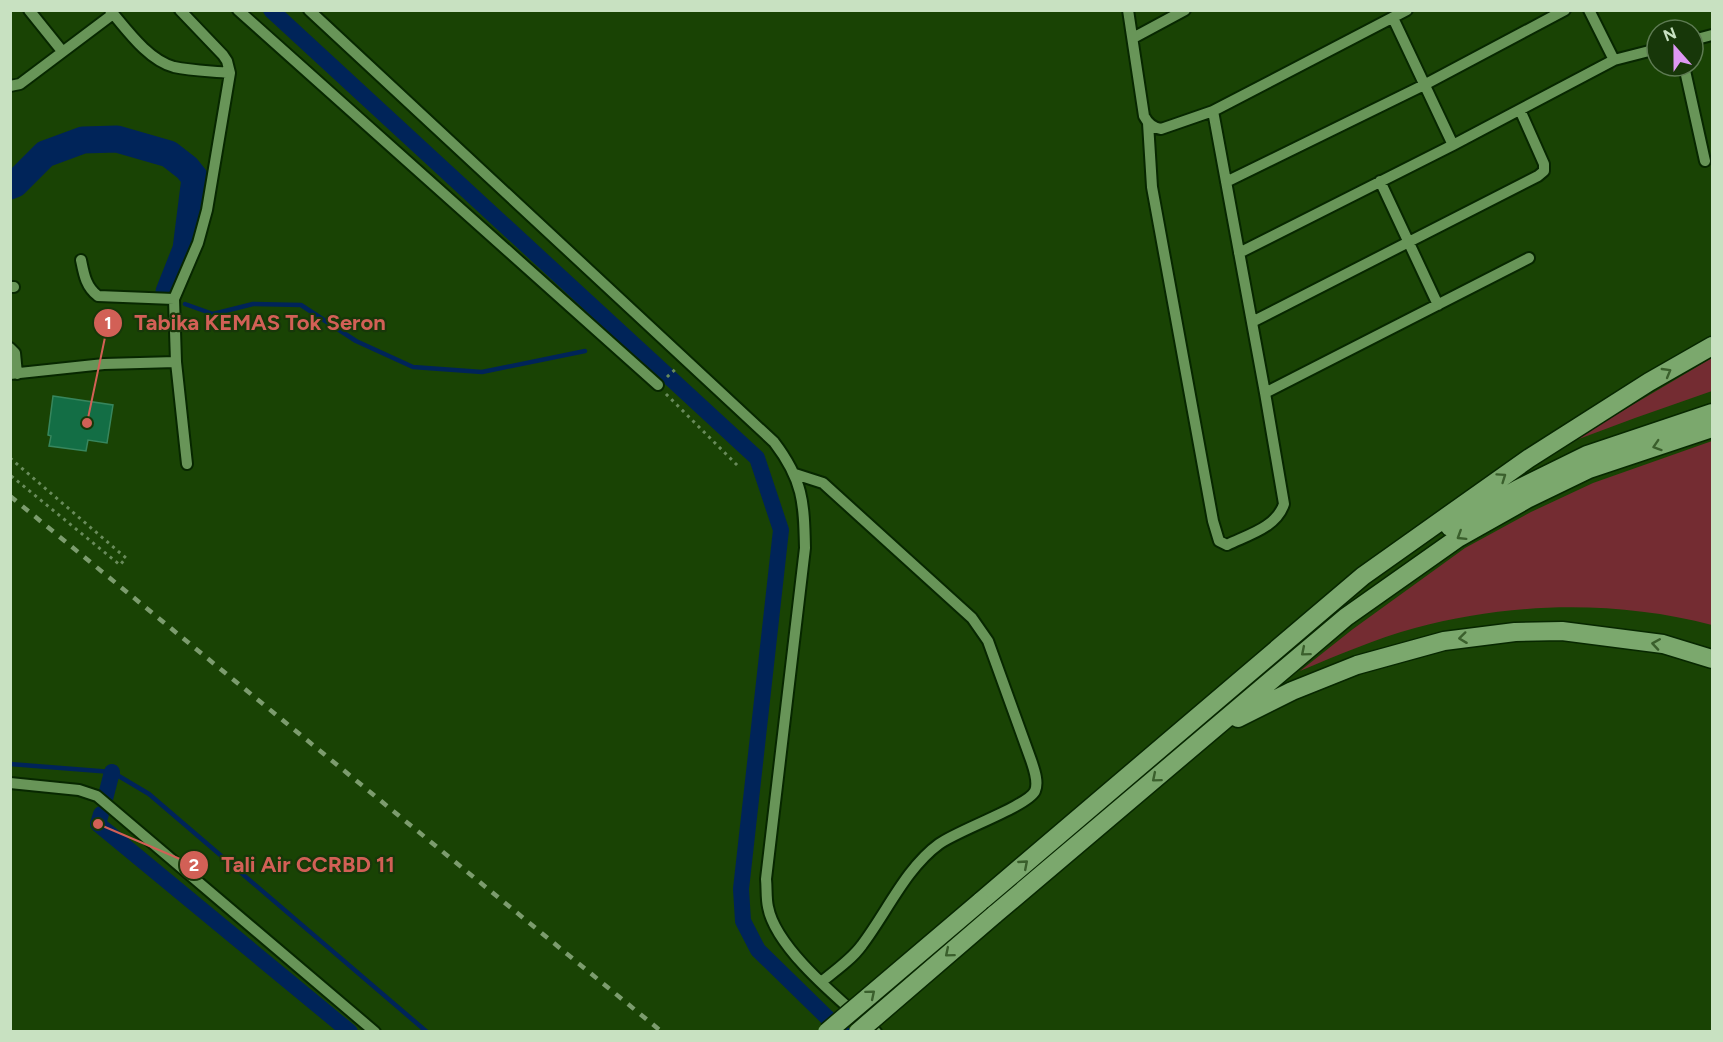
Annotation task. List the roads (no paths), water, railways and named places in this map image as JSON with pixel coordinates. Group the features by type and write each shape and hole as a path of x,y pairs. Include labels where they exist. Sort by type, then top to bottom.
{"highway":[{"path":"827,1032 1363,576 1528,459 1649,382 1713,346"},
{"path":"1209,707 1334,604 1456,523 1587,455 1713,413"},
{"path":"858,1032 1346,617 1458,538 1527,499 1589,469 1713,428"},
{"path":"1213,731 1292,691 1357,665 1444,641 1515,632 1562,631 1663,644 1713,659"}],"street":[{"path":"29,10 62,51"},
{"path":"180,10 223,55 231,73 204,221 198,243 174,299 176,362 187,464"},
{"path":"238,10 658,385"},
{"path":"309,10 774,442 789,463 795,474 804,517 805,548 767,889 768,908 780,935 821,982 876,1032"},
{"path":"1128,10 1144,116 1148,123 1156,129 1168,128 1213,111 1407,10"},
{"path":"1133,38 1185,10"},
{"path":"1226,182 1424,85 1565,10"},
{"path":"1589,10 1614,60"},
{"path":"10,86 20,84 112,12 150,55 162,62 172,66 231,73"},
{"path":"1393,18 1453,146"},
{"path":"1239,253 1453,146 1614,60 1645,52"},
{"path":"1687,78 1705,161"},
{"path":"1252,322 1538,176 1544,171 1544,164 1520,110"},
{"path":"1148,123 1152,187 1213,521 1219,541 1227,545 1270,524 1281,513 1284,504 1213,111"},
{"path":"1380,181 1438,305"},
{"path":"1265,393 1529,258"},
{"path":"81,260 85,279 91,291 99,296 174,299"},
{"path":"10,348 15,353 14,374 104,364 176,362"},
{"path":"795,474 823,483 982,629 1031,760 1036,780 1036,789 1026,799 954,834 929,851 861,948 821,982"},
{"path":"10,783 79,790 97,796 375,1032"}],"waterway":[{"path":"271,10 757,458 781,530 741,889 743,921 758,950 842,1032"},
{"path":"10,186 15,184 45,154 83,140 117,139 169,154 187,168 195,178 186,249 169,292"},
{"path":"185,304 213,314 253,304 301,305 356,341 413,367 482,372 585,351"},
{"path":"10,764 112,772 149,794 427,1032"},
{"path":"105,799 112,772"},
{"path":"101,814 98,824 350,1032"}],"railway":[{"path":"10,496 662,1032"}],"place":[{"name":"Tabika KEMAS Tok Seron","path":"87,423"},
{"name":"Tali Air CCRBD 11","path":"98,824"}]}
